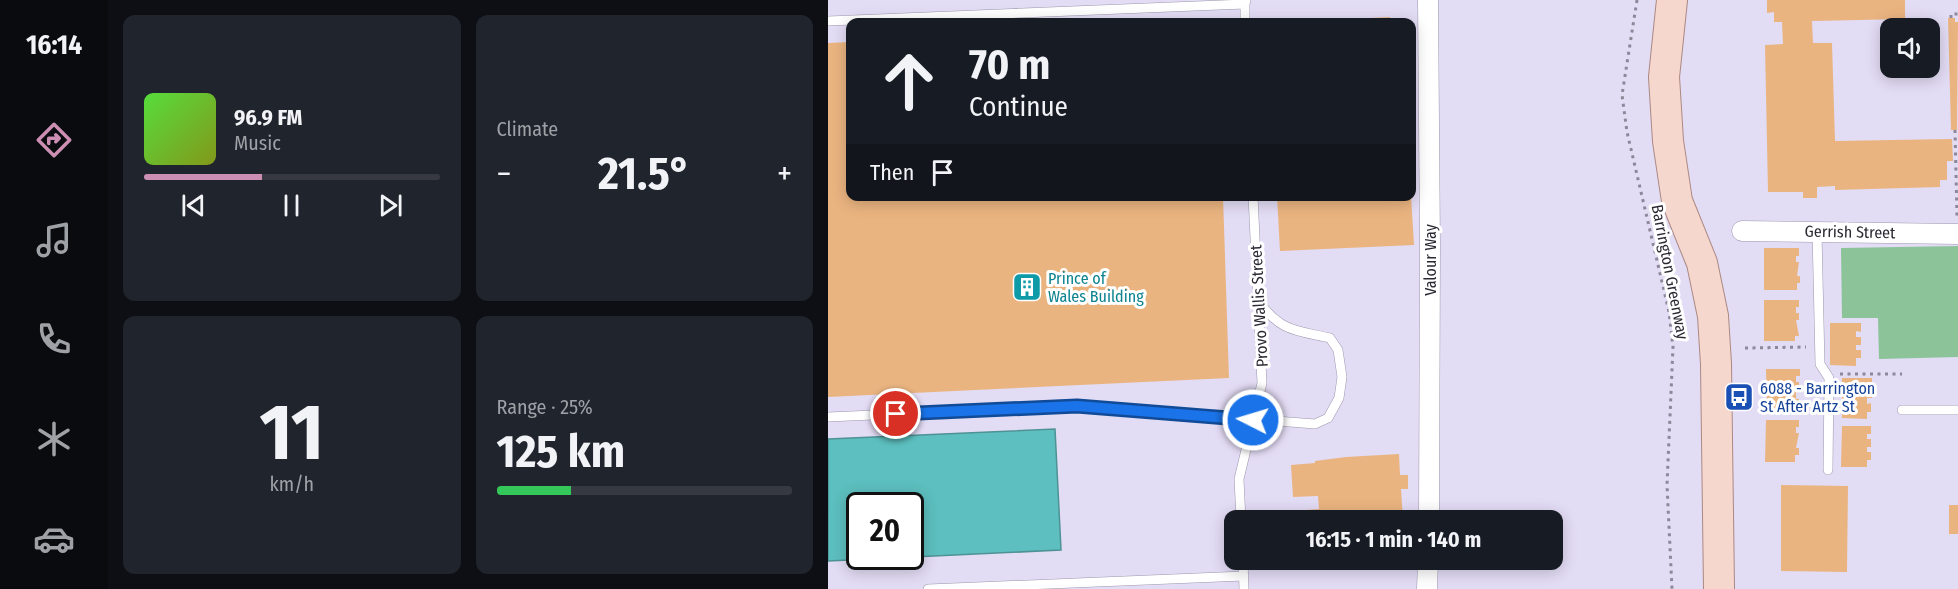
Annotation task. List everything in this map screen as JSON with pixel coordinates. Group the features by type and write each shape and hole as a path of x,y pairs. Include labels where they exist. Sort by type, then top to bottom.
{"main road":[{"path":"1672,0 1664,76 1668,141 1677,201 1702,263 1713,316 1719,589"}],"street":[{"name":"Valour Way","path":"1428,0 1429,510"},
{"name":"Gerrish Street","path":"1742,231 1958,234"},
{"path":"1427,589 1428,570"}],"lane":[{"path":"894,18 1245,2 1245,18"},
{"path":"828,21 846,20"},
{"name":"Provo Wallis Street","path":"1241,510 1239,479 1262,383 1254,201"},
{"path":"1817,232 1820,364 1828,378 1828,470"},
{"path":"828,417 1077,406 1315,424 1328,418 1339,398 1342,377 1338,350 1330,338 1285,327 1271,318 1258,301"},
{"path":"1902,410 1958,410"},
{"path":"1244,570 1244,589"},
{"path":"928,589 1244,576"}],"path":[{"name":"Barrington Greenway","path":"1637,0 1622,95 1628,132 1669,312 1673,347 1667,485 1672,589"},
{"path":"1951,18 1951,14 1958,14"},
{"path":"1955,130 1958,234"},
{"path":"1745,348 1795,347"},
{"path":"1826,374 1902,374"}],"shaded area":[{"path":"1958,246 1958,357 1879,359 1878,318 1842,318 1841,248"},
{"path":"1055,429 1061,550 924,556 924,492 846,492 846,560 828,561 828,439"}],"building":[{"path":"1767,0 1905,0 1905,18 1812,21 1813,43 1832,43 1835,141 1952,139 1953,161 1947,161 1947,180 1940,180 1940,187 1835,190 1835,186 1817,187 1817,198 1803,198 1803,192 1768,192 1765,45 1783,44 1782,22 1774,22 1774,12 1767,13"},
{"path":"1948,18 1955,18 1955,22 1958,22 1957,130 1951,130"},
{"name":"Prince of Wales Building","path":"846,42 846,201 1223,201 1229,378 828,397 828,43"},
{"path":"1277,201 1411,201 1414,245 1280,251"},
{"path":"1764,248 1799,248 1796,262 1799,262 1797,276 1800,276 1800,283 1797,283 1797,290 1764,290"},
{"path":"1764,300 1799,300 1796,313 1799,313 1799,320 1796,320 1799,336 1795,336 1795,341 1764,341"},
{"path":"1830,323 1861,323 1861,332 1856,331 1856,337 1861,337 1861,345 1856,345 1856,350 1861,350 1861,358 1856,358 1856,366 1830,365"},
{"path":"1766,369 1800,369 1800,376 1796,376 1799,391 1796,391 1796,399 1799,399 1799,404 1796,404 1796,412 1767,411"},
{"path":"1842,378 1872,378 1872,385 1868,385 1868,391 1871,391 1872,398 1867,398 1867,404 1871,403 1871,412 1867,412 1867,419 1842,418"},
{"path":"1766,420 1799,420 1799,427 1796,427 1796,433 1799,433 1796,448 1799,448 1799,455 1795,455 1795,462 1765,462"},
{"path":"1842,426 1871,426 1871,434 1867,434 1867,439 1871,439 1871,447 1867,447 1867,452 1871,452 1871,460 1867,460 1867,467 1841,467"},
{"path":"1399,454 1400,475 1408,475 1408,489 1401,489 1402,510 1306,510 1319,509 1318,496 1293,497 1291,465 1346,457"},
{"path":"1781,485 1848,486 1847,572 1781,571"},
{"path":"1949,505 1958,505 1958,534 1949,534"}],"place":[{"name":"Prince of Wales Building","path":"1027,287"},
{"name":"6088 - Barrington St After Artz St","path":"1739,397"}],"route":[{"path":"896,414 1077,406 1253,420"}]}
